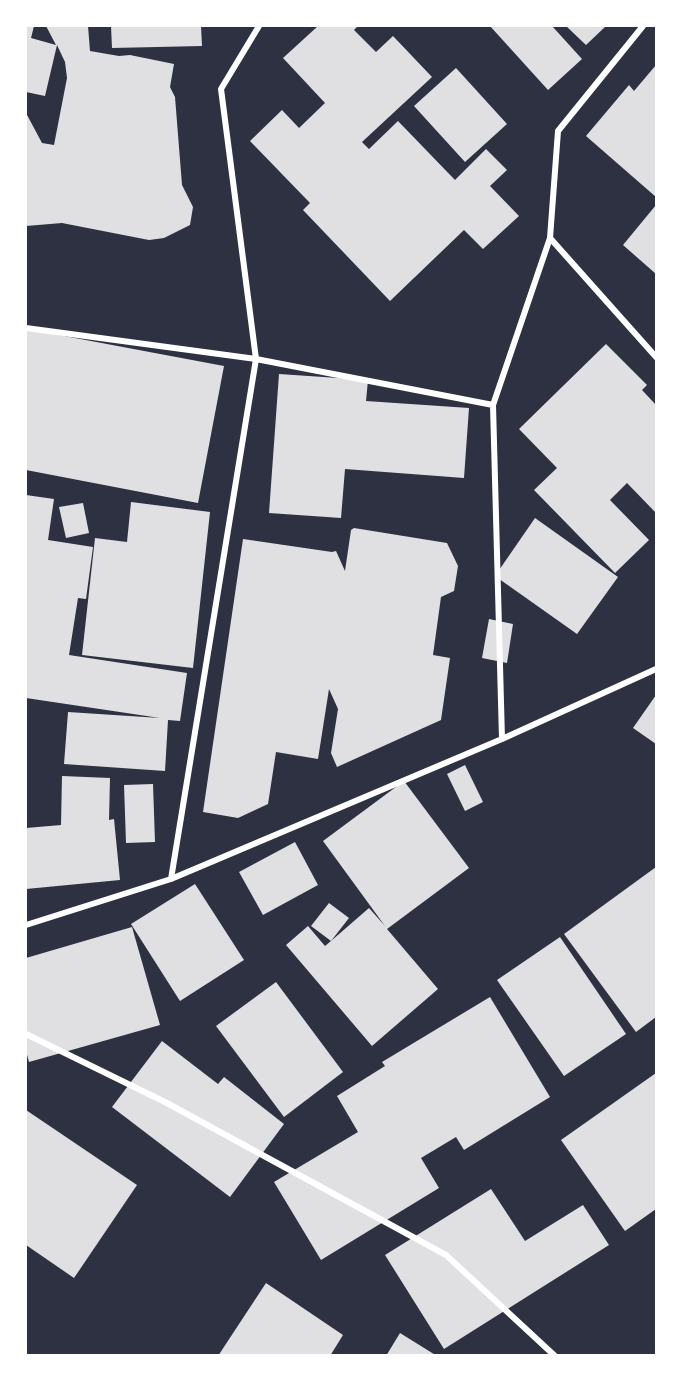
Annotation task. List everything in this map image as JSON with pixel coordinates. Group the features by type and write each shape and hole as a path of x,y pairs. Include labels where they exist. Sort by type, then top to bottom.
{"street":[{"path":"171,879 256,359 221,89 258,26"},
{"path":"502,739 493,405 550,238 558,131 643,26"},
{"path":"550,238 657,357"},
{"path":"26,328 256,359 493,405"},
{"path":"26,925 171,879 502,739 657,669"},
{"path":"26,1034 165,1102 446,1255 555,1356"}],"building":[{"path":"26,26 34,26 31,38 56,45 46,26 88,26 90,51 119,56 130,55 174,64 170,87 175,97 182,185 193,207 190,225 164,238 149,240 62,223 26,226 26,113 42,143 54,145 67,78 65,62 57,45 45,96 26,92"},
{"path":"111,26 201,26 202,46 112,48"},
{"path":"318,26 358,26 354,30 376,52 393,36 432,77 362,142 369,149 398,121 455,180 486,149 507,170 490,186 519,216 483,249 464,230 390,301 303,210 310,203 250,141 282,110 299,128 325,103 283,58"},
{"path":"490,26 552,26 582,59 548,90"},
{"path":"566,26 606,26 586,45"},
{"path":"656,65 656,197 586,136 629,85 634,91"},
{"path":"456,68 507,124 465,162 414,106"},
{"path":"656,205 656,274 623,245"},
{"path":"27,329 224,366 198,503 26,470"},
{"path":"606,344 647,385 642,390 656,405 656,513 627,483 610,500 649,540 615,573 534,490 557,468 519,429"},
{"path":"279,374 368,380 366,401 469,408 464,478 345,469 341,518 269,513"},
{"path":"26,495 54,499 48,540 93,547 86,599 78,598 69,655 187,673 180,721 168,720 165,771 64,764 68,712 160,718 26,698"},
{"path":"131,502 210,512 193,668 82,655 95,538 127,542"},
{"path":"83,503 89,533 66,538 59,507"},
{"path":"535,518 618,577 577,634 495,576"},
{"path":"354,528 447,543 458,566 454,591 441,597 433,655 450,658 441,720 337,767 331,753 338,709 329,689 318,759 276,752 268,804 238,818 203,812 243,539 336,551 345,571 351,530"},
{"path":"489,619 513,624 507,663 482,658"},
{"path":"656,695 656,744 633,728"},
{"path":"465,765 483,802 465,811 447,774"},
{"path":"62,776 110,778 109,820 114,819 120,880 26,889 26,828 61,825"},
{"path":"404,781 469,868 387,929 438,989 372,1046 286,945 308,926 325,946 369,908 385,926 323,841"},
{"path":"153,784 155,842 126,843 124,785"},
{"path":"295,842 318,885 263,915 239,872"},
{"path":"656,867 656,1017 636,1032 564,934"},
{"path":"195,884 244,960 180,1001 131,924"},
{"path":"329,903 349,918 331,941 311,926"},
{"path":"132,927 160,1025 29,1062 26,1051 26,958"},
{"path":"560,937 626,1034 564,1076 497,980"},
{"path":"276,982 343,1072 284,1117 216,1026"},
{"path":"490,997 550,1097 464,1150 456,1137 421,1158 439,1188 321,1260 274,1182 358,1132 337,1096 385,1066 382,1062"},
{"path":"162,1041 218,1084 224,1077 284,1124 230,1197 112,1107"},
{"path":"656,1073 656,1209 625,1231 561,1140"},
{"path":"26,1110 137,1185 74,1278 26,1245"},
{"path":"491,1189 525,1241 583,1205 609,1245 444,1349 385,1255"},
{"path":"266,1283 343,1335 330,1356 218,1356"},
{"path":"400,1333 437,1356 386,1356"}]}
